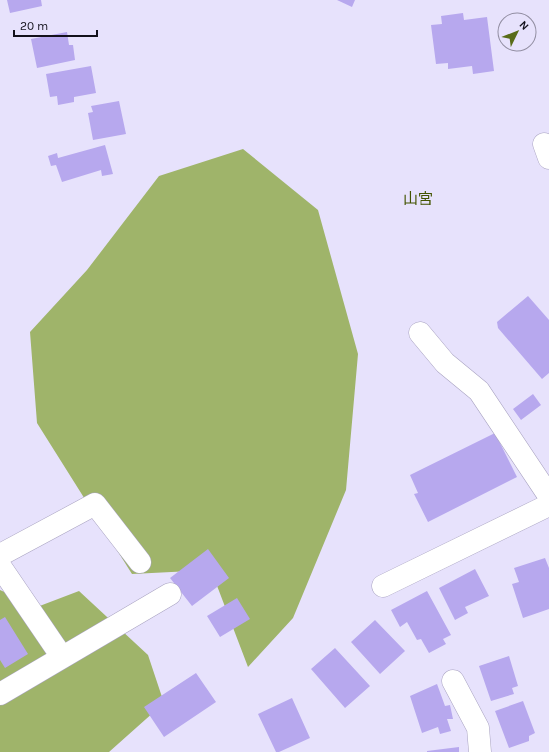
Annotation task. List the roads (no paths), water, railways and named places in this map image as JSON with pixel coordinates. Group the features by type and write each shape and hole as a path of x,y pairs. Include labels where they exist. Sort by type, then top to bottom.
{"street":[{"path":"420,333 445,363 479,391 549,496"},
{"path":"0,555 95,504 140,562"},
{"path":"383,586 549,505"},
{"path":"0,566 62,657"},
{"path":"0,694 170,594"},
{"path":"454,681 478,728 480,752"}],"district":[{"name":"山宮","path":"418,199"}]}
